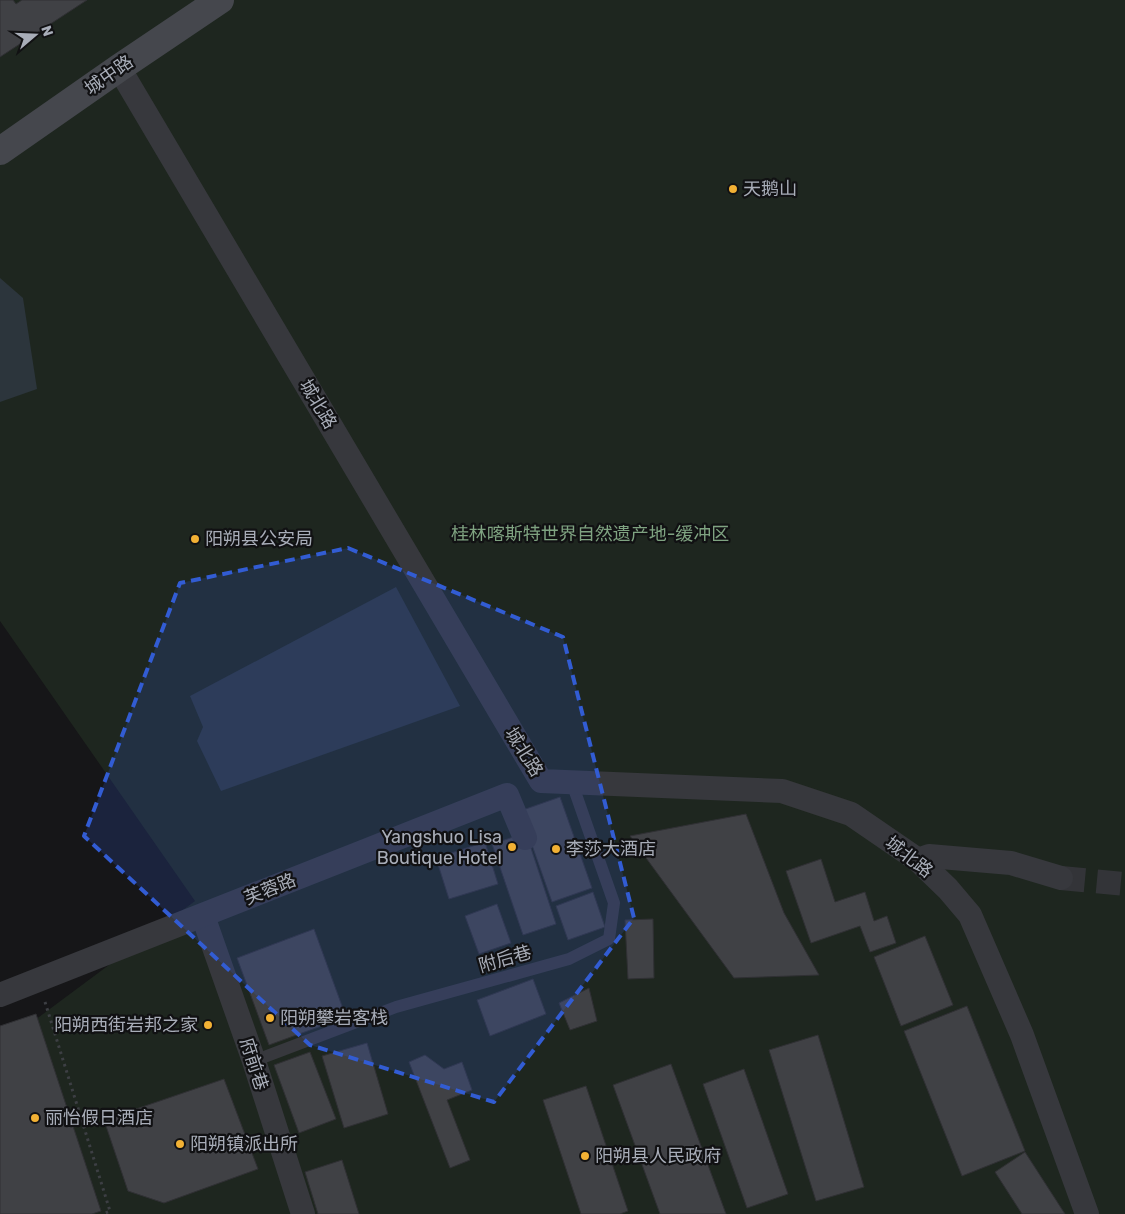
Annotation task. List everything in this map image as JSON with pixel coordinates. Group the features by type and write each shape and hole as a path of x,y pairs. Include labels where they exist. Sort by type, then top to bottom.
{"street":[{"name":"城中路","path":"0,151 220,0"},
{"name":"城北路","path":"119,68 540,781 782,791 851,814 918,860 948,889 970,915 1022,1035 1087,1214"},
{"name":"芙蓉路","path":"0,995 540,781"},
{"path":"0,995 502,797 525,838"},
{"path":"918,860 928,856 1011,863 1061,878"},
{"name":"府前巷","path":"203,916 254,1061 302,1214"}],"lane":[{"name":"附后巷","path":"254,1061 396,1007 569,959 608,940 614,903 572,783"}],"path":[{"path":"38,981 110,1211 103,1214"}],"highlighted area":[{"path":"348,548 563,637 634,918 494,1102 310,1045 84,836 180,583"}],"green space":[{"name":"桂林喀斯特世界自然遗产地-缓冲区","path":"0,0 1125,0 1125,1214 0,1214 0,1046 195,901 0,621"}],"shaded area":[{"path":"0,278 23,298 37,389 0,402"},
{"path":"396,587 460,706 221,791 197,741 203,727 190,696"}],"building":[{"path":"0,0 13,0 16,4 22,0 87,0 0,57"},
{"name":"李莎大酒店","path":"560,797 592,888 552,902 520,811"},
{"path":"746,814 784,913 819,975 734,978 630,836"},
{"path":"526,833 556,924 523,935 492,844"},
{"path":"485,842 498,884 449,899 436,858"},
{"path":"821,859 835,902 865,892 874,921 887,916 896,943 870,952 860,926 811,943 786,871"},
{"path":"593,892 605,927 568,940 556,906"},
{"path":"497,904 511,943 479,954 465,916"},
{"path":"653,919 654,978 628,979 625,920"},
{"path":"314,929 346,1017 269,1045 237,958"},
{"path":"925,936 953,1005 901,1026 874,957"},
{"path":"533,979 546,1014 490,1036 477,1000"},
{"path":"589,988 597,1021 570,1030 559,1003"},
{"path":"967,1006 1025,1151 962,1176 904,1031"},
{"name":"丽怡假日酒店","path":"36,1014 101,1211 92,1214 0,1214 0,1026"},
{"path":"818,1035 864,1187 816,1201 769,1050"},
{"path":"367,1043 388,1114 344,1128 322,1056"},
{"path":"310,1052 336,1119 299,1133 274,1065"},
{"path":"425,1055 444,1069 462,1062 472,1090 447,1100 470,1160 450,1168 409,1062"},
{"path":"671,1064 726,1214 660,1214 613,1085"},
{"path":"744,1069 788,1194 747,1208 703,1084"},
{"name":"阳朔镇派出所","path":"224,1079 258,1169 164,1203 128,1191 104,1120"},
{"name":"阳朔县人民政府","path":"586,1086 628,1211 620,1214 581,1214 543,1100"},
{"path":"1025,1152 1065,1214 1022,1214 995,1172"},
{"path":"342,1160 359,1214 318,1214 305,1172"}],"tunnel":[{"path":"1061,878 1125,884"}],"place":[{"name":"天鹅山","path":"733,189"},
{"name":"阳朔县公安局","path":"195,539"},
{"name":"Yangshuo Lisa Boutique Hotel","path":"512,847"},
{"name":"李莎大酒店","path":"556,849"},
{"name":"阳朔攀岩客栈","path":"270,1018"},
{"name":"阳朔西街岩邦之家","path":"208,1025"},
{"name":"丽怡假日酒店","path":"35,1118"},
{"name":"阳朔镇派出所","path":"180,1144"},
{"name":"阳朔县人民政府","path":"585,1156"}]}
